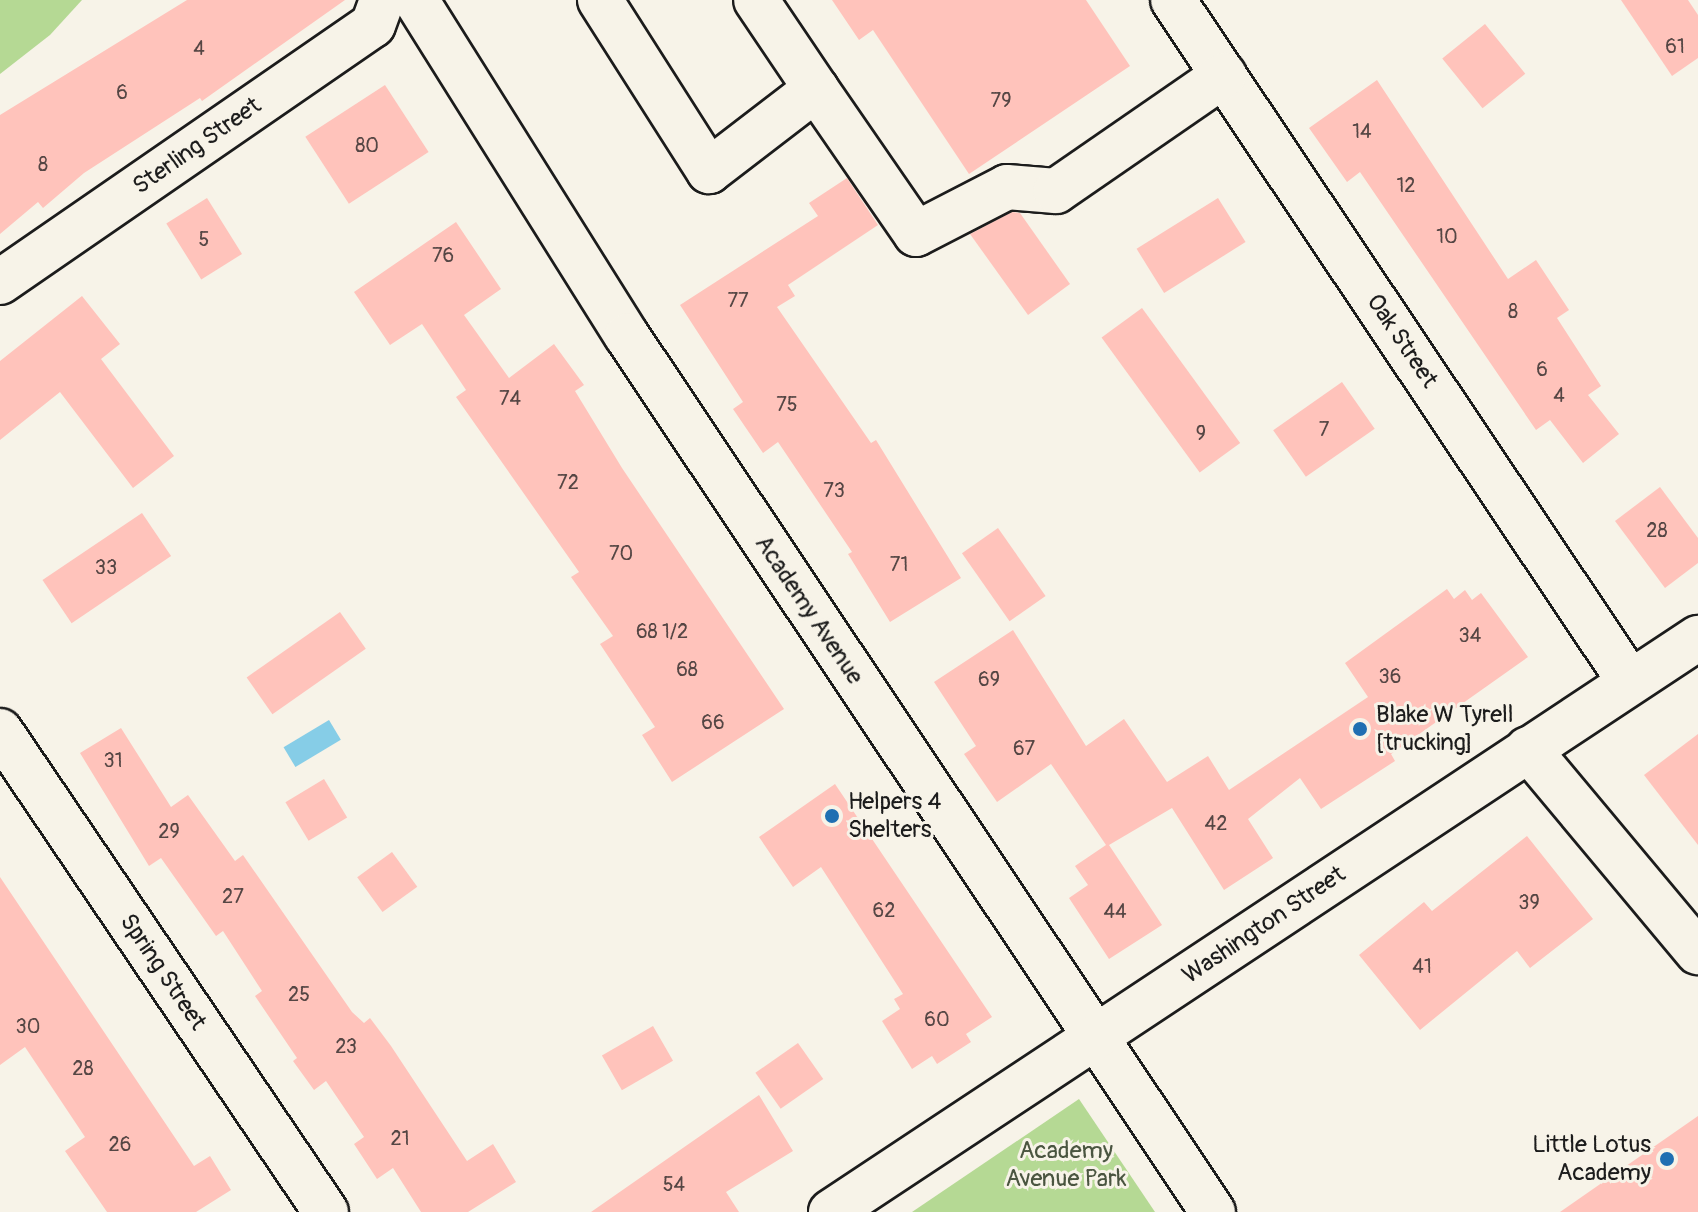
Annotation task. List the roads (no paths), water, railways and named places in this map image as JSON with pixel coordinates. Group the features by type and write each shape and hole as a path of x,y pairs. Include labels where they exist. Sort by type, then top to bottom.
{"street":[{"name":"Sterling Street","path":"0,282 373,25 382,0"},
{"name":"Academy Avenue","path":"416,0 627,336 1213,1212"},
{"path":"600,0 709,171 816,89"},
{"path":"756,0 916,234 1007,187 1056,191 1224,75"},
{"name":"Oak Street","path":"1173,0 1630,682"},
{"name":"Washington Street","path":"831,1212 1698,638"},
{"name":"Spring Street","path":"0,731 326,1212"},
{"path":"1528,749 1698,952"}],"water":[{"path":"329,720 341,740 295,767 284,747"}],"place":[{"name":"Blake W Tyrell [trucking]","path":"1360,729"},
{"name":"Helpers 4 Shelters","path":"832,816"},
{"name":"Little Lotus Academy","path":"1667,1159"}],"park label":[{"name":"Academy Avenue Park","path":"1066,1165"}]}
